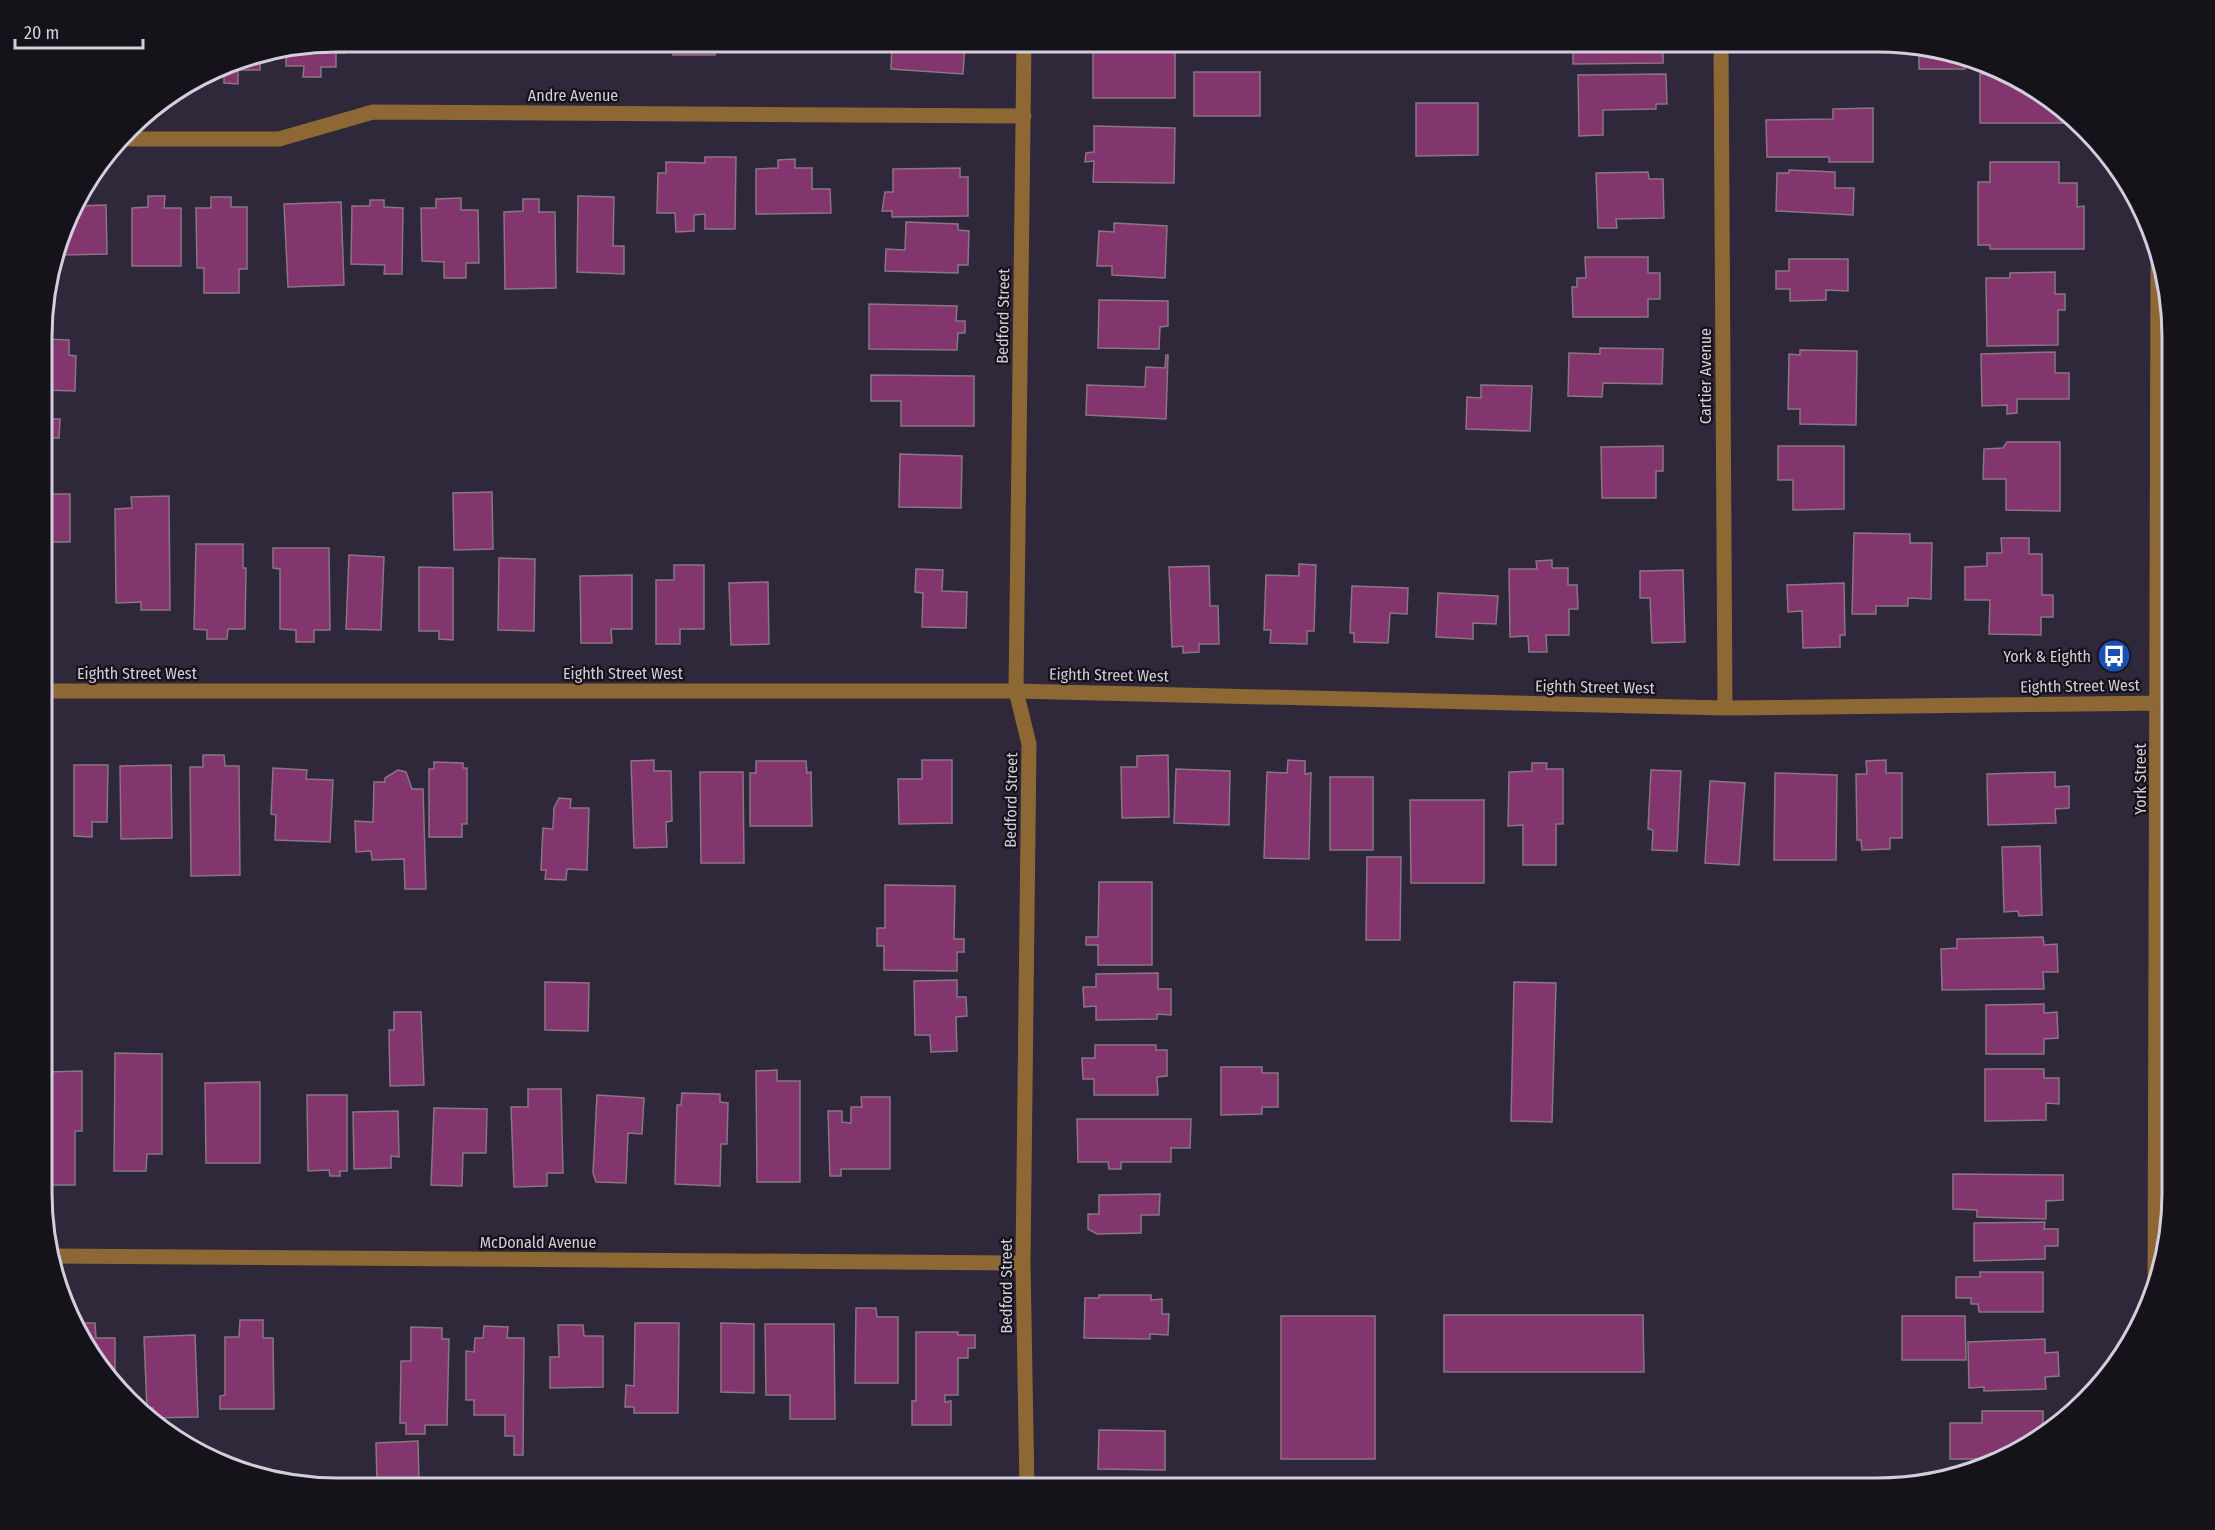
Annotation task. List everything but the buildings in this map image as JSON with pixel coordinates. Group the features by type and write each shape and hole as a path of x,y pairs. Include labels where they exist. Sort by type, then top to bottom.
{"street":[{"name":"Bedford Street","path":"1024,52 1016,691 1029,744 1023,1263 1027,1478"},
{"name":"Cartier Avenue","path":"1721,52 1725,708"},
{"name":"Andre Avenue","path":"133,139 279,139 373,112 1024,116"},
{"name":"York Street","path":"2158,290 2162,516"},
{"name":"Eighth Street West","path":"52,691 1016,691 1725,708 2162,703"},
{"name":"York Street","path":"2156,1254 2162,880"},
{"name":"McDonald Avenue","path":"60,1256 1023,1263"}],"place":[{"name":"York & Eighth","path":"2114,656"}]}
